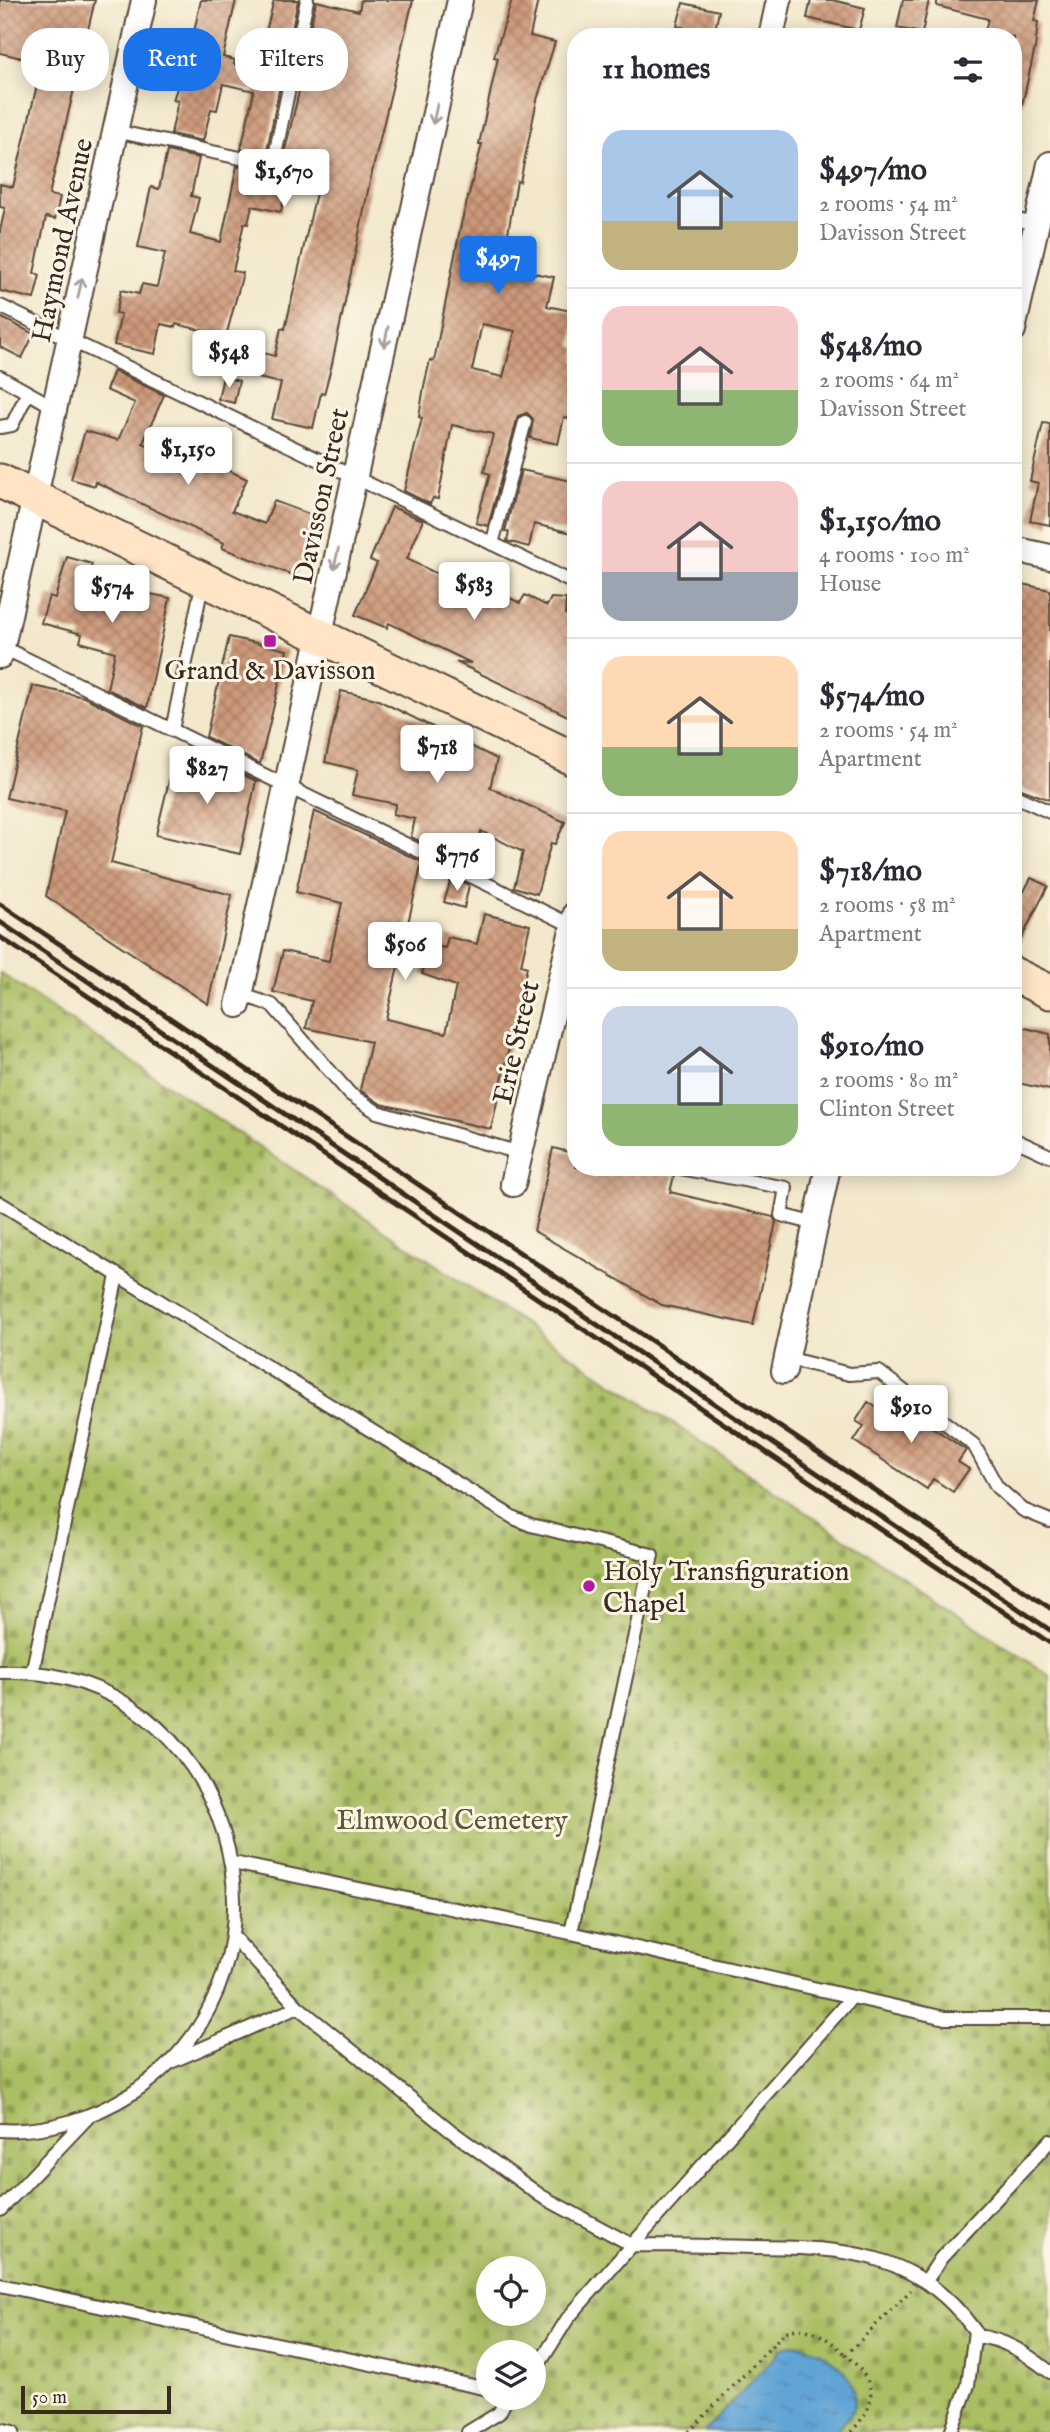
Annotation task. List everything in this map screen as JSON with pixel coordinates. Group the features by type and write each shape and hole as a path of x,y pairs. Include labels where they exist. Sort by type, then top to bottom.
{"main road":[{"path":"0,481 567,756"},
{"path":"1022,978 1050,992"}],"street":[{"name":"Haymond Avenue","path":"1,652 4,621 34,498 144,0"},
{"name":"Davisson Street","path":"239,999 460,0"},
{"path":"773,28 779,0"},
{"path":"1022,249 1025,222 1050,164"},
{"path":"1022,551 1050,557"},
{"name":"Erie Street","path":"513,1184 567,956"},
{"path":"785,1364 826,1176"}],"lane":[{"path":"115,131 274,165 307,0"},
{"path":"0,306 567,580"},
{"path":"0,377 54,407"},
{"path":"1,394 13,384"},
{"path":"0,427 12,425 27,392"},
{"path":"492,544 525,422"},
{"path":"173,730 203,579"},
{"path":"1,652 173,730 567,918"},
{"path":"1022,798 1050,812"},
{"path":"239,999 272,1005 350,1094 377,1112 520,1153"},
{"path":"1022,1143 1050,1156"},
{"path":"722,1176 786,1188 781,1215 816,1224"},
{"path":"0,1203 522,1522 652,1555 571,1933"},
{"path":"32,1674 117,1276"},
{"path":"785,1364 849,1374 879,1372 974,1446 997,1487 1023,1510 1050,1521"},
{"path":"0,1672 61,1679 117,1700 164,1735 184,1756 216,1806 233,1863 234,1938 212,2005 171,2062 146,2083 90,2115 34,2129 0,2130"},
{"path":"233,1863 571,1933 954,2019 1050,2018"},
{"path":"234,1938 298,2007 508,2174 632,2245 837,2250 877,2257 924,2280 965,2317 975,2336 968,2385 951,2432"},
{"path":"546,2353 568,2318 852,1997"},
{"path":"171,2062 298,2007"},
{"path":"0,2210 90,2115"},
{"path":"924,2280 941,2258 1050,2141"},
{"path":"0,2285 476,2386"},
{"path":"975,2336 989,2337 1005,2343 1050,2372"},
{"path":"468,2432 501,2410"},
{"path":"0,2429 13,2432"}],"path":[{"path":"846,2354 924,2280"},
{"path":"689,2432 785,2332 794,2329 813,2332 828,2339 862,2369 871,2387 868,2409 851,2432"}],"green space":[{"name":"Elmwood Cemetery","path":"0,973 1050,1676 1050,2432 0,2432"}],"water":[{"path":"794,2344 826,2356 845,2373 852,2384 855,2395 853,2410 834,2432 704,2432 783,2348"}],"building":[{"path":"0,0 95,0 88,28 21,28 21,58 0,53"},
{"path":"201,0 236,0 223,57 235,60 235,87 223,84 217,110 211,109 203,141 171,134 178,101 173,100 176,91 221,91 221,28 195,28"},
{"path":"274,0 298,0 292,28 267,28"},
{"path":"361,0 413,0 370,181 332,364 324,394 321,393 313,428 272,419 281,383 258,378 263,353 275,356 281,328 285,329 316,193 286,185 281,212 252,206 248,224 244,223 233,271 243,273 226,336 176,324 175,327 161,324 155,354 114,345 121,314 116,313 121,290 139,294 142,284 157,287 165,253 138,247 151,187 159,189 167,151 199,158 191,196 199,198 190,234 221,242 237,166 272,174 281,167 299,91 348,91 348,28 310,28 316,1 359,11"},
{"path":"512,0 538,0 530,36 555,42 537,100 520,182 517,181 507,239 519,242 513,269 554,277 547,306 567,310 567,418 564,417 558,444 530,438 533,419 527,413 518,416 488,526 476,523 490,474 484,472 493,434 452,425 438,499 433,498 430,504 404,491 422,418 419,417 424,386 430,360 434,361 461,224 482,144 479,144 498,58 494,57","holes":["482,324 515,331 503,377 472,370"]},
{"path":"811,0 832,0 865,8 860,28 807,18"},
{"path":"903,0 929,0 923,28 897,28"},
{"path":"937,0 1039,0 1034,21 1038,22 1035,48 1022,105 1022,28 986,28 988,19 937,6"},
{"path":"683,3 719,11 715,28 677,26"},
{"path":"36,91 74,91 49,195 60,197 55,219 46,217 34,273 40,275 34,299 0,291 0,231 5,208 0,207 0,184 13,187"},
{"path":"254,91 279,91 266,155 241,149"},
{"path":"0,317 34,334 22,358 0,347"},
{"path":"114,371 164,395 143,443 206,473 211,462 247,479 232,511 265,524 274,501 317,517 295,576 222,548 224,543 96,482 95,486 71,479 85,431 118,440 135,403 106,390"},
{"path":"223,377 239,381 234,403 218,399"},
{"path":"1043,423 1050,424 1050,525 1030,521 1038,483 1030,481"},
{"path":"521,470 567,480 567,532 534,524 529,547 507,541 509,532 505,531"},
{"path":"392,507 423,520 407,559 490,600 495,591 520,603 525,595 547,606 551,598 566,599 567,716 456,662 471,663 389,623 387,628 355,615 377,563 370,560"},
{"path":"67,557 92,564 90,571 128,581 126,589 170,598 147,708 107,689 115,652 80,642 82,634 41,623 49,596 55,598"},
{"path":"1022,584 1050,590 1050,800 1022,789"},
{"path":"229,637 287,650 260,764 206,737"},
{"path":"33,686 84,697 143,726 111,863 232,895 208,1004 46,896 65,811 6,798"},
{"path":"341,691 376,699 497,759 490,788 565,822 555,844 551,843 537,894 514,887 523,852 481,831 473,867 411,837 415,819 393,814 396,804 352,795 358,770 325,762"},
{"path":"202,755 256,781 240,854 156,835 173,764 199,770"},
{"path":"314,811 422,862 386,1019 446,1033 456,986 422,974 431,945 445,948 448,937 477,944 484,914 530,925 521,965 527,967 491,1129 381,1104 360,1090 371,1042 306,1028 312,1001 273,992 283,951 329,961 342,903 296,892"},
{"path":"452,876 469,885 464,908 444,902"},
{"path":"1031,878 1048,886 1022,937 1022,895"},
{"path":"1022,1027 1050,1034 1050,1090 1022,1084"},
{"path":"553,1148 567,1152 567,1176 674,1176 670,1192 773,1217 776,1222 753,1325 662,1305 534,1231"},
{"path":"886,1396 966,1450 958,1462 969,1469 953,1492 933,1479 927,1489 854,1441 864,1426 856,1421 868,1402 877,1408"}],"railway":[{"path":"0,904 1050,1608"},
{"path":"0,922 1050,1630"},
{"path":"0,937 1050,1643"}],"place":[{"name":"Grand & Davisson","path":"270,641"},
{"name":"Holy Transfiguration Chapel","path":"589,1586"}]}
